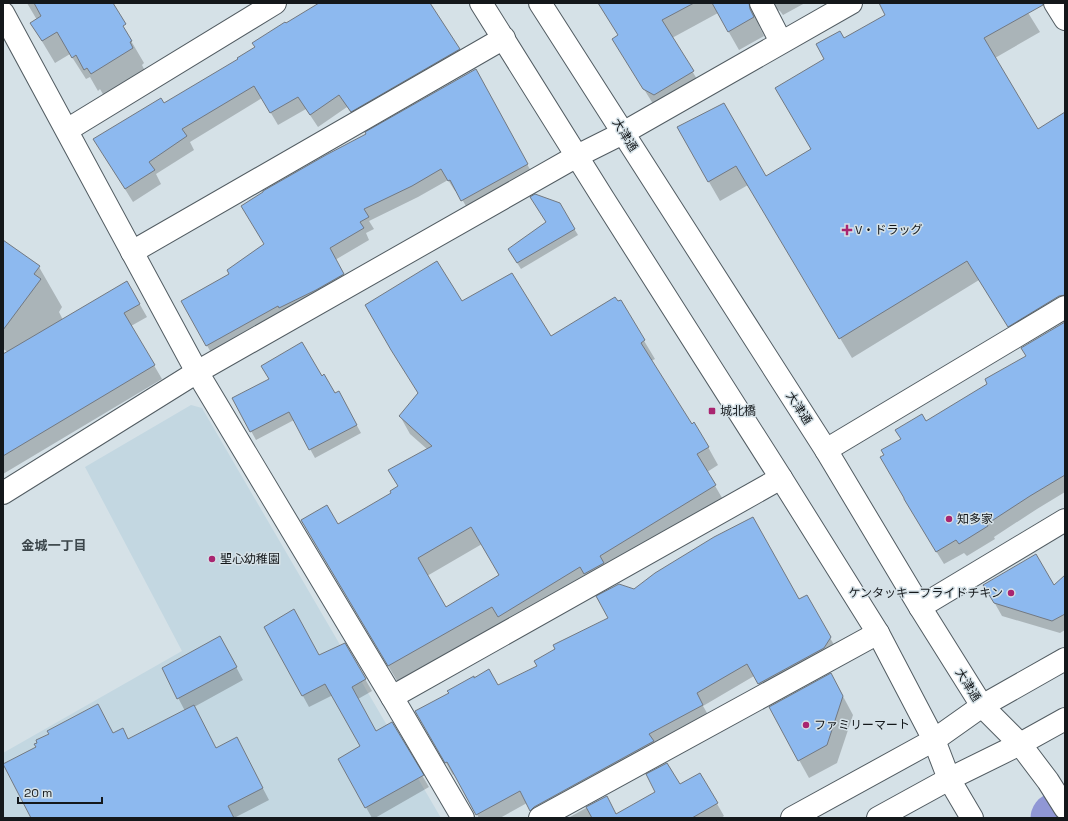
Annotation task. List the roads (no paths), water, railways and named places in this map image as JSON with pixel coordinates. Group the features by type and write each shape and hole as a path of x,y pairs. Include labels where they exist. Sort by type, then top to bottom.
{"street":[{"path":"67,130 275,3"},
{"path":"481,3 878,633 934,740 949,779 972,818"},
{"name":"大津通","path":"541,3 826,450 920,607 982,706 1020,744 1065,808"},
{"path":"762,3 781,42"},
{"path":"3,493 197,372 577,156 623,133 851,3"},
{"path":"1055,3 1065,19"},
{"path":"3,13 197,372 463,818"},
{"path":"132,252 504,38"},
{"path":"826,450 1065,307"},
{"path":"392,697 781,478"},
{"path":"920,607 1065,520"},
{"path":"540,818 878,633"},
{"path":"792,818 934,740 982,706 1065,659"},
{"path":"878,818 949,779 1020,744 1065,719"}],"waterway":[{"path":"1056,818 1065,813"}],"place":[{"name":"V・ドラッグ","path":"847,230"},
{"name":"城北橋","path":"712,411"},
{"name":"知多家","path":"949,519"},
{"name":"聖心幼稚園","path":"212,559"},
{"name":"ケンタッキーフライドチキン","path":"1011,593"},
{"name":"ファミリーマート","path":"806,725"}],"district":[{"name":"金城一丁目","path":"54,545"}]}
